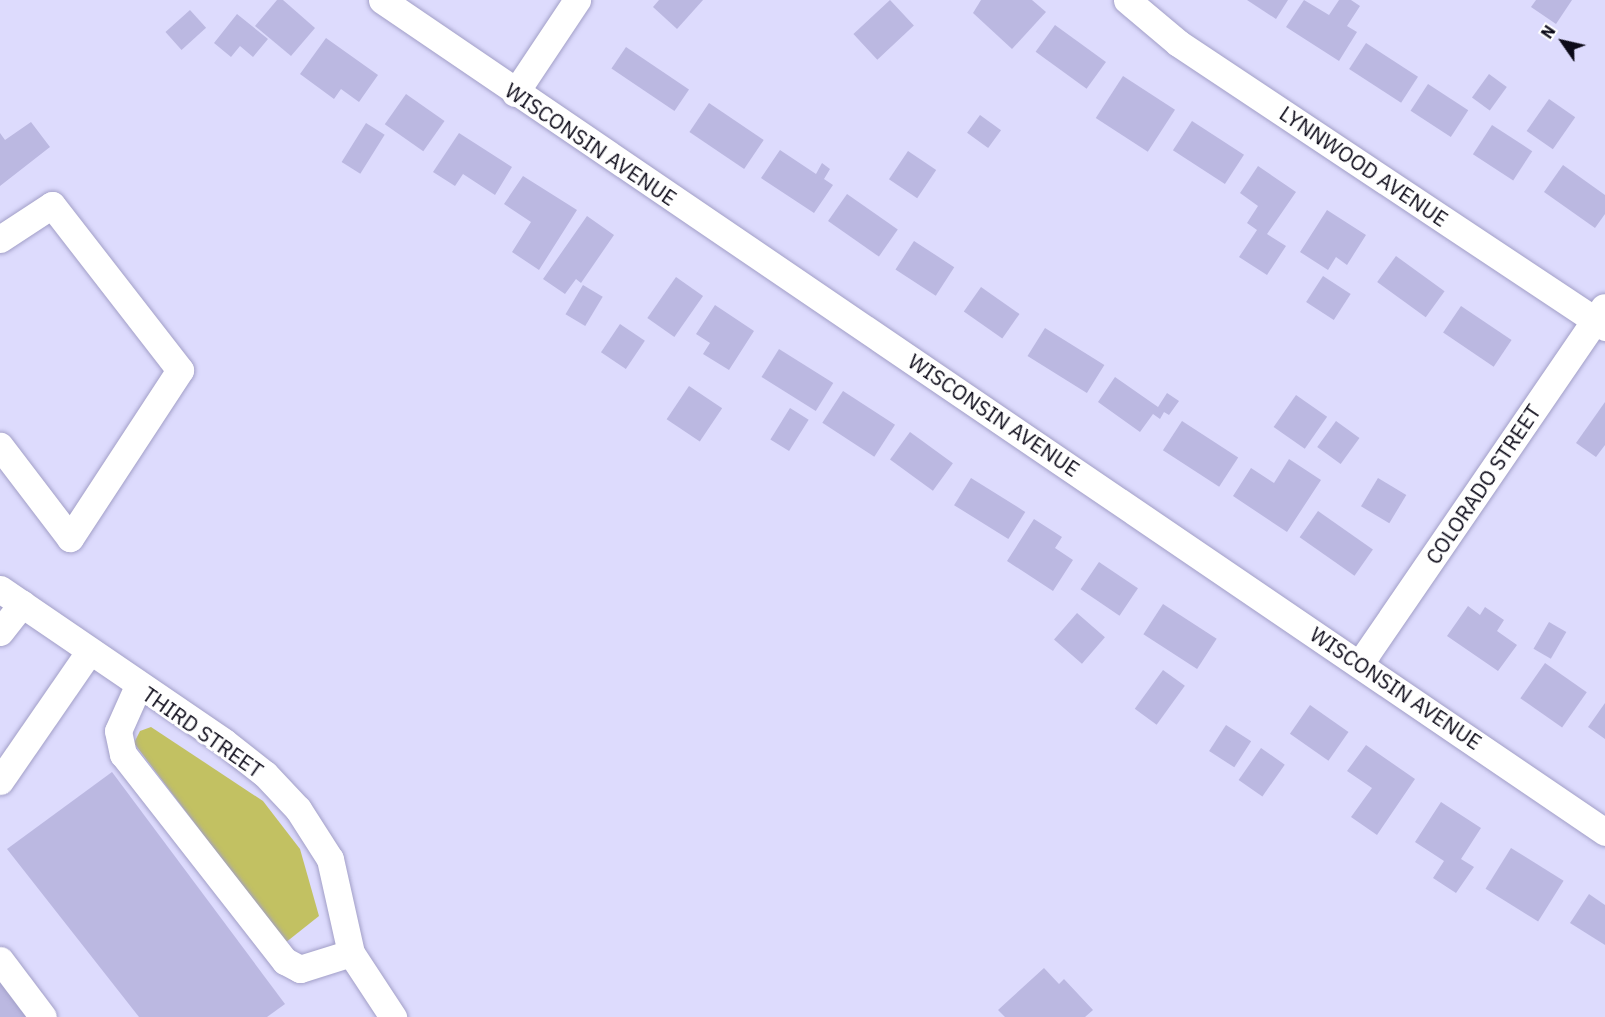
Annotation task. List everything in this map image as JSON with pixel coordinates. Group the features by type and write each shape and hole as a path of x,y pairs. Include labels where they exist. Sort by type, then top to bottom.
{"street":[{"name":"WISCONSIN AVENUE","path":"382,0 515,93 1361,662 1605,832"},
{"path":"515,93 577,0"},
{"name":"LYNNWOOD AVENUE","path":"1127,0 1178,43 1602,318"},
{"path":"0,238 52,205 180,370 70,538 0,446"},
{"name":"COLORADO STREET","path":"1361,662 1602,318"},
{"path":"0,632 11,597"},
{"name":"THIRD STREET","path":"11,597 138,686 224,742 266,774 298,809 330,859 351,953 389,1015"},
{"path":"0,781 89,652"},
{"path":"138,686 118,731 123,754 285,961 300,969 351,953"},
{"path":"0,960 43,1017"}],"shaded area":[{"path":"151,727 263,801 300,849 319,916 285,943 134,743 140,731"}],"building":[{"path":"277,0 283,0 315,28 291,56 255,26"},
{"path":"659,0 703,0 677,29 653,7"},
{"path":"890,0 914,26 877,60 853,34"},
{"path":"981,0 1032,0 1046,12 1012,49 973,13"},
{"path":"1247,0 1288,0 1276,19"},
{"path":"1304,0 1329,15 1339,0 1351,0 1360,6 1347,26 1357,32 1339,61 1286,27"},
{"path":"1536,0 1572,0 1556,24 1531,7"},
{"path":"190,10 206,28 182,50 165,32"},
{"path":"237,14 268,39 253,57 240,46 231,57 214,43"},
{"path":"1055,25 1106,62 1087,89 1036,52"},
{"path":"326,38 378,75 359,102 341,89 334,99 300,74"},
{"path":"1366,43 1418,77 1401,103 1349,69"},
{"path":"626,47 689,89 674,111 611,69"},
{"path":"1489,74 1507,87 1490,110 1472,97"},
{"path":"1123,76 1175,110 1148,152 1096,118"},
{"path":"1428,84 1468,110 1451,137 1411,111"},
{"path":"406,94 445,121 423,151 385,124"},
{"path":"1549,99 1575,117 1553,149 1527,131"},
{"path":"709,103 764,140 744,169 689,132"},
{"path":"980,115 1001,130 988,148 967,133"},
{"path":"1192,121 1244,155 1225,184 1173,150"},
{"path":"31,122 50,147 0,186 0,133 5,140"},
{"path":"366,123 385,135 360,174 342,162"},
{"path":"1492,125 1532,151 1513,180 1473,154"},
{"path":"459,133 512,167 495,195 463,174 455,186 433,172"},
{"path":"780,150 816,174 822,163 830,169 824,179 833,185 814,213 761,178"},
{"path":"908,151 936,170 917,198 889,179"},
{"path":"1563,165 1605,195 1605,214 1595,228 1544,192"},
{"path":"1258,166 1296,192 1267,234 1286,246 1267,275 1239,257 1257,230 1247,223 1258,206 1240,193"},
{"path":"523,176 577,210 539,270 512,252 531,222 504,204"},
{"path":"847,194 898,230 879,257 828,221"},
{"path":"1327,210 1366,235 1347,265 1336,257 1328,270 1300,252"},
{"path":"587,216 614,235 581,283 576,279 565,294 543,279"},
{"path":"914,241 954,267 936,296 895,270"},
{"path":"1396,256 1445,291 1426,317 1377,282"},
{"path":"1323,276 1351,294 1334,320 1306,302"},
{"path":"676,277 703,296 674,337 647,318"},
{"path":"583,285 603,297 585,326 565,314"},
{"path":"981,287 1020,314 1002,339 964,312"},
{"path":"715,305 754,331 729,370 703,354 710,343 696,334"},
{"path":"1461,306 1512,340 1494,367 1443,333"},
{"path":"620,324 645,341 626,369 601,352"},
{"path":"1045,328 1104,365 1087,393 1028,356"},
{"path":"779,349 833,383 816,411 762,377"},
{"path":"1115,377 1158,407 1167,393 1179,401 1169,415 1164,412 1160,419 1153,414 1140,432 1098,402"},
{"path":"689,386 722,408 700,442 667,419"},
{"path":"843,391 895,425 874,457 822,423"},
{"path":"1296,395 1327,417 1305,449 1274,427"},
{"path":"1605,402 1605,445 1596,457 1576,443"},
{"path":"790,408 809,420 789,451 770,439"},
{"path":"1182,421 1238,457 1219,487 1163,450"},
{"path":"1336,421 1359,438 1341,464 1317,447"},
{"path":"910,432 953,463 933,491 890,460"},
{"path":"1289,459 1321,480 1287,532 1233,496 1251,468 1274,483"},
{"path":"971,478 1025,512 1008,539 954,505"},
{"path":"1378,478 1406,495 1389,523 1361,506"},
{"path":"1318,511 1373,549 1355,576 1300,537"},
{"path":"1034,519 1062,537 1055,548 1073,560 1053,591 1007,561"},
{"path":"1099,562 1138,588 1120,616 1081,589"},
{"path":"1163,604 1217,639 1197,669 1143,634"},
{"path":"1468,606 1480,615 1485,607 1504,620 1497,631 1517,645 1498,671 1447,636"},
{"path":"1077,613 1105,637 1082,664 1054,639"},
{"path":"1549,622 1566,632 1551,659 1534,649"},
{"path":"1545,663 1587,692 1562,727 1520,698"},
{"path":"1163,670 1185,686 1157,725 1135,709"},
{"path":"1605,703 1605,739 1588,727"},
{"path":"1310,705 1349,732 1328,761 1290,734"},
{"path":"1226,725 1251,741 1234,767 1209,751"},
{"path":"1366,745 1415,779 1377,835 1351,817 1372,788 1347,771"},
{"path":"1261,748 1285,765 1262,797 1239,780"},
{"path":"112,772 285,1004 267,1017 139,1017 7,849"},
{"path":"1441,802 1481,828 1461,859 1474,867 1456,893 1433,878 1444,861 1415,842"},
{"path":"1511,848 1564,881 1538,922 1486,889"},
{"path":"1589,894 1605,905 1605,945 1570,923"},
{"path":"1044,968 1059,984 1064,979 1093,1010 1085,1017 1005,1017 998,1010"},
{"path":"0,979 27,1017 0,1017"}]}
